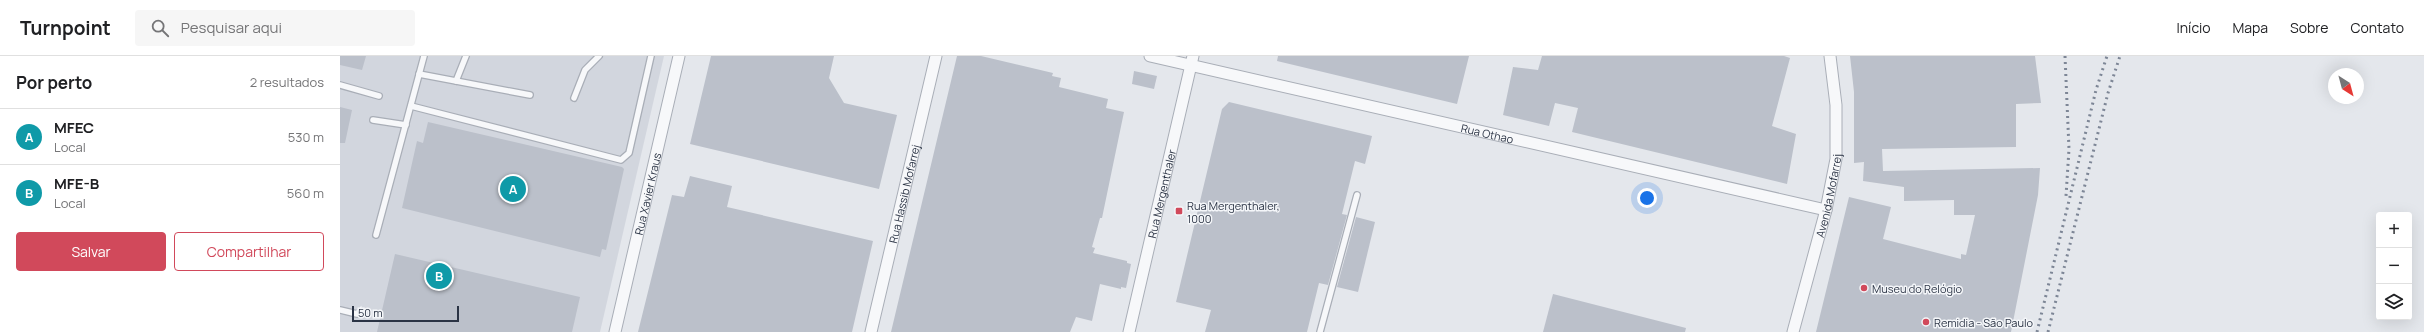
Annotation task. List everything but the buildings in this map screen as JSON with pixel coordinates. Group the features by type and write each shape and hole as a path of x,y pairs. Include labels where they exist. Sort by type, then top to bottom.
{"street":[{"name":"Rua Xavier Kraus","path":"614,332 679,56"},
{"name":"Rua Hassib Mofarrej","path":"871,332 936,56"},
{"name":"Rua Othao","path":"1150,56 1192,61 1826,210"},
{"name":"Avenida Mofarrej","path":"1793,332 1826,210 1836,159 1836,105 1830,56"},
{"name":"Rua Mergenthaler","path":"1129,332 1192,61"}],"lane":[{"path":"376,235 424,56"},
{"path":"456,81 466,56"},
{"path":"574,98 585,70 599,56"},
{"path":"411,106 621,160 629,153 651,56"},
{"path":"420,74 530,95"},
{"path":"340,85 379,96"},
{"path":"373,120 406,125"},
{"path":"1320,332 1357,195"},
{"path":"340,310 357,314"}],"shaded area":[{"path":"340,56 664,56 600,332 340,332"}],"railway":[{"path":"2065,56 2069,149 2066,196"},
{"path":"2037,332 2096,90 2107,56"},
{"path":"2048,332 2108,93 2120,56"}],"place":[{"name":"MFEC","path":"513,189"},
{"name":"Rua Mergenthaler, 1000","path":"1179,211"},
{"name":"MFE-B","path":"439,276"},
{"name":"Museu do Relógio","path":"1864,288"},
{"name":"Remidia - São Paulo","path":"1926,322"}]}
